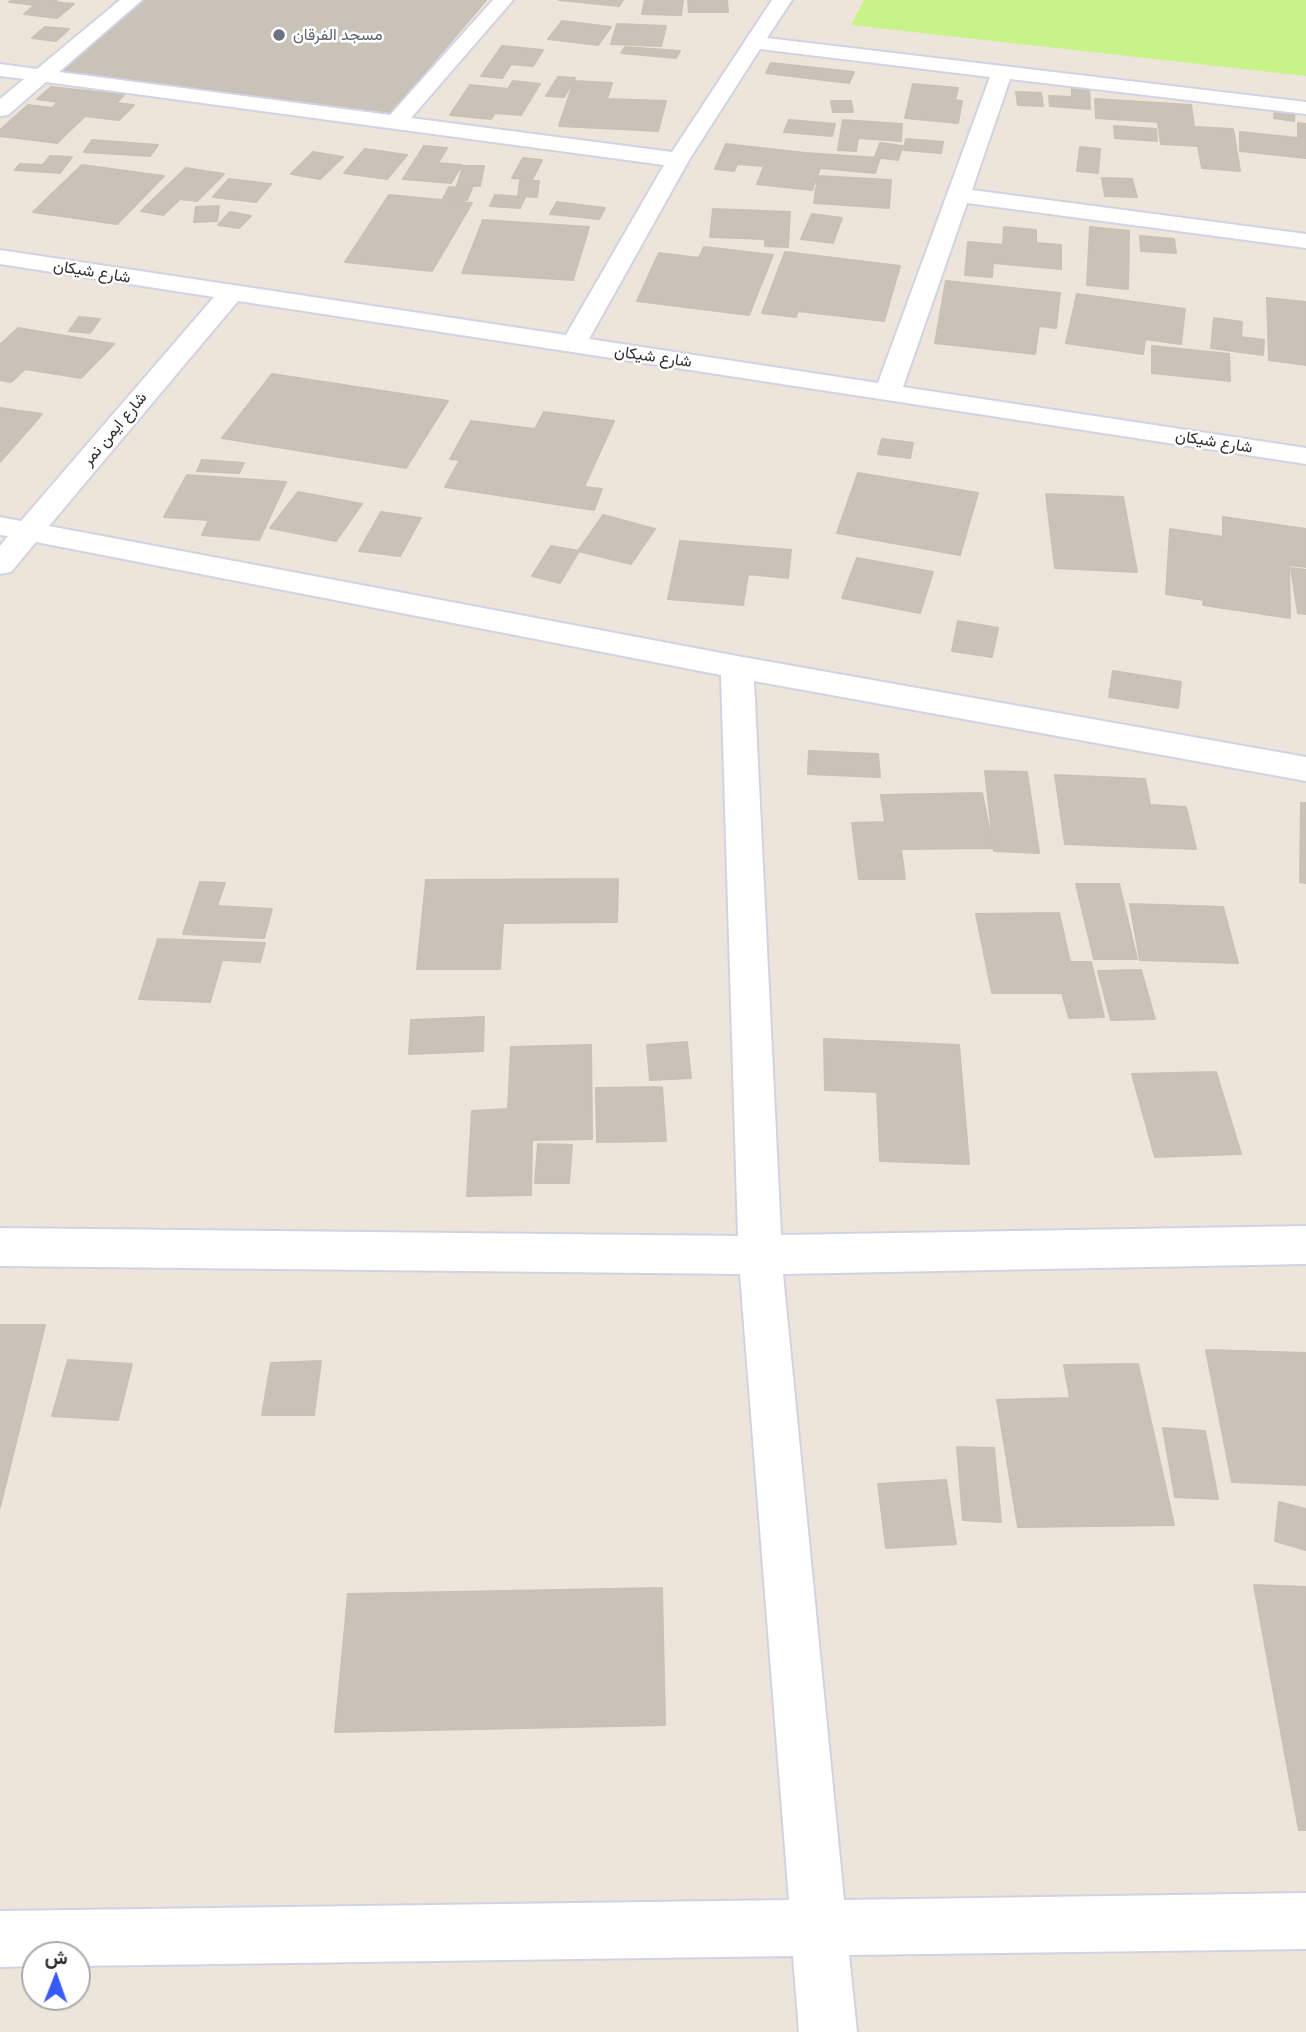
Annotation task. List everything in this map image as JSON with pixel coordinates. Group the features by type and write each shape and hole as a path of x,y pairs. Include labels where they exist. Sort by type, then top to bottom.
{"street":[{"path":"0,110 132,0"},
{"path":"397,121 503,0"},
{"path":"573,345 678,160 782,0"},
{"path":"756,43 1306,108"},
{"path":"0,70 678,160"},
{"path":"888,392 1002,73"},
{"path":"958,195 1306,241"},
{"name":"شارع شيكان","path":"0,257 1306,456"},
{"name":"شارع ايمن نمر","path":"0,565 14,528 230,294"},
{"path":"14,528 737,667 1306,769"},
{"path":"737,667 760,1255 828,2032"},
{"path":"0,1247 760,1255 1306,1245"},
{"path":"0,1939 1306,1921"}],"green space":[{"path":"864,0 1306,0 1306,76 851,25"}],"building":[{"path":"57,0 54,2 74,4 57,18 24,14 35,5 9,2"},
{"name":"مسجد الفرقان","path":"144,0 486,0 391,112 60,71"},
{"path":"559,0 623,0 619,6"},
{"path":"645,0 683,0 681,15 642,14"},
{"path":"688,0 727,0 728,12 689,12"},
{"path":"562,21 611,27 598,45 548,39"},
{"path":"617,24 666,26 661,46 611,44"},
{"path":"45,27 69,29 56,41 32,38"},
{"path":"502,46 543,50 533,66 511,64 502,78 481,76"},
{"path":"625,47 680,51 676,58 621,53"},
{"path":"771,63 854,72 849,83 766,73"},
{"path":"558,77 575,78 564,97 546,96"},
{"path":"513,81 540,84 521,115 495,113 491,119 450,115 470,85 508,89"},
{"path":"574,81 612,83 607,99 666,101 658,131 559,126"},
{"path":"913,84 958,88 955,100 962,101 958,123 905,118"},
{"path":"1072,86 1089,87 1090,109 1050,106 1049,96 1072,97"},
{"path":"51,87 124,95 116,103 134,105 119,120 85,116 57,143 0,136 0,130 28,105 52,108 58,102 37,99"},
{"path":"1016,92 1041,93 1043,106 1018,105"},
{"path":"1095,99 1191,105 1194,127 1233,129 1240,171 1202,168 1198,146 1161,144 1158,122 1096,118"},
{"path":"831,101 851,101 853,112 833,112"},
{"path":"1275,106 1295,109 1294,121 1274,118"},
{"path":"789,120 835,124 832,136 784,132"},
{"path":"843,120 902,124 901,141 858,138 856,151 838,150"},
{"path":"1298,123 1306,124 1306,158 1240,151 1240,132 1298,138"},
{"path":"1114,126 1156,129 1157,141 1115,138"},
{"path":"906,139 943,142 941,153 904,150"},
{"path":"92,140 158,145 150,156 84,152"},
{"path":"880,143 903,146 898,160 875,157"},
{"path":"726,144 880,158 875,173 820,168 812,190 757,184 764,166 737,164 734,171 715,169"},
{"path":"424,146 447,148 438,163 462,165 451,183 403,179"},
{"path":"1080,147 1100,149 1098,173 1077,171"},
{"path":"365,149 407,155 387,179 344,173"},
{"path":"313,152 343,157 320,179 291,174"},
{"path":"50,156 72,157 60,173 15,170 20,164 43,165"},
{"path":"523,158 542,160 532,180 512,178"},
{"path":"82,165 164,176 117,224 33,212"},
{"path":"463,166 484,166 480,186 457,186"},
{"path":"186,168 224,174 197,201 180,199 163,215 141,211"},
{"path":"818,176 891,180 889,208 814,203"},
{"path":"1102,178 1132,179 1137,197 1105,196"},
{"path":"229,179 271,184 256,202 213,197"},
{"path":"520,181 539,181 537,197 518,196"},
{"path":"449,187 472,188 467,200 443,199"},
{"path":"389,195 472,203 432,271 345,262"},
{"path":"495,195 525,197 520,208 490,206"},
{"path":"557,202 605,208 599,219 550,214"},
{"path":"219,206 217,221 194,222 196,207"},
{"path":"713,209 790,212 788,247 765,246 765,239 710,237"},
{"path":"230,212 251,216 239,228 218,225"},
{"path":"812,214 842,218 833,243 801,239"},
{"path":"483,220 589,227 573,280 462,273"},
{"path":"1004,227 1036,230 1036,243 1061,245 1061,269 993,263 992,277 965,275 968,242 1003,245"},
{"path":"1090,227 1129,231 1128,289 1087,285"},
{"path":"1140,236 1174,239 1176,253 1141,251"},
{"path":"704,247 773,255 749,315 637,301 659,253 699,258"},
{"path":"785,252 900,266 884,321 798,311 796,317 762,313"},
{"path":"946,281 1060,293 1056,328 1039,326 1035,354 935,343"},
{"path":"1077,294 1185,309 1181,344 1145,339 1143,354 1066,343"},
{"path":"1267,298 1306,302 1306,365 1269,360"},
{"path":"79,317 100,319 90,333 69,331"},
{"path":"1214,318 1242,322 1241,337 1264,340 1263,355 1211,348"},
{"path":"18,328 114,344 81,378 25,369 11,382 0,380 0,345"},
{"path":"1152,346 1229,354 1230,381 1152,373"},
{"path":"272,374 448,401 406,468 222,438"},
{"path":"0,408 42,414 0,462"},
{"path":"544,412 614,421 584,487 602,489 594,510 445,487 460,460 450,459 471,421 535,429"},
{"path":"882,439 913,443 910,458 878,454"},
{"path":"202,460 244,463 239,473 197,471"},
{"path":"858,473 978,493 960,555 837,533"},
{"path":"187,475 286,482 259,540 202,535 209,520 164,517"},
{"path":"298,492 362,504 336,541 270,528"},
{"path":"1046,494 1123,497 1137,572 1055,568"},
{"path":"381,512 421,518 400,556 359,551"},
{"path":"603,515 655,529 631,564 578,551"},
{"path":"1223,517 1306,529 1306,567 1289,565 1290,618 1203,605 1204,600 1166,594 1170,529 1223,537"},
{"path":"680,541 791,550 788,578 748,574 743,605 668,599"},
{"path":"551,546 579,551 560,583 532,576"},
{"path":"857,558 933,572 920,613 842,598"},
{"path":"1291,568 1306,570 1306,614 1298,613"},
{"path":"958,621 998,628 992,657 952,651"},
{"path":"1113,671 1181,682 1178,708 1109,697"},
{"path":"809,751 878,754 880,777 808,774"},
{"path":"985,771 1027,772 1039,853 994,851"},
{"path":"1055,775 1145,779 1150,805 1186,807 1196,849 1065,844"},
{"path":"982,793 993,848 901,849 905,879 859,879 852,823 885,822 881,795"},
{"path":"1301,803 1306,803 1306,883 1300,882"},
{"path":"618,879 617,922 503,923 500,969 417,969 426,880"},
{"path":"200,882 225,883 217,906 272,909 264,938 183,934"},
{"path":"1076,884 1119,884 1137,959 1094,959"},
{"path":"1130,904 1223,907 1238,963 1140,960"},
{"path":"1059,913 1070,962 1091,962 1104,1017 1069,1018 1062,993 992,993 976,914"},
{"path":"158,939 265,943 260,962 222,960 210,1002 139,999"},
{"path":"1141,970 1155,1019 1111,1020 1098,971"},
{"path":"484,1017 483,1051 409,1054 411,1020"},
{"path":"824,1039 959,1045 969,1164 880,1161 877,1092 825,1090"},
{"path":"687,1042 691,1078 650,1080 647,1045"},
{"path":"591,1045 592,1139 532,1140 531,1195 467,1196 472,1111 508,1109 511,1047"},
{"path":"1216,1072 1241,1154 1155,1157 1132,1074"},
{"path":"662,1087 666,1141 597,1142 596,1088"},
{"path":"538,1144 572,1145 569,1183 535,1183"},
{"path":"0,1325 45,1325 0,1507"},
{"path":"1206,1350 1306,1353 1306,1485 1232,1482"},
{"path":"68,1360 132,1364 118,1420 52,1416"},
{"path":"321,1361 314,1415 262,1415 271,1363"},
{"path":"1138,1364 1174,1525 1018,1527 997,1400 1070,1398 1064,1365"},
{"path":"1163,1428 1205,1431 1218,1499 1175,1497"},
{"path":"957,1447 994,1448 1001,1522 963,1520"},
{"path":"946,1480 956,1544 886,1548 878,1484"},
{"path":"1279,1502 1306,1509 1306,1550 1275,1541"},
{"path":"1254,1585 1306,1587 1306,1830 1299,1830"},
{"path":"662,1588 665,1725 335,1732 348,1594"}],"place":[{"name":"مسجد الفرقان","path":"279,35"}]}
